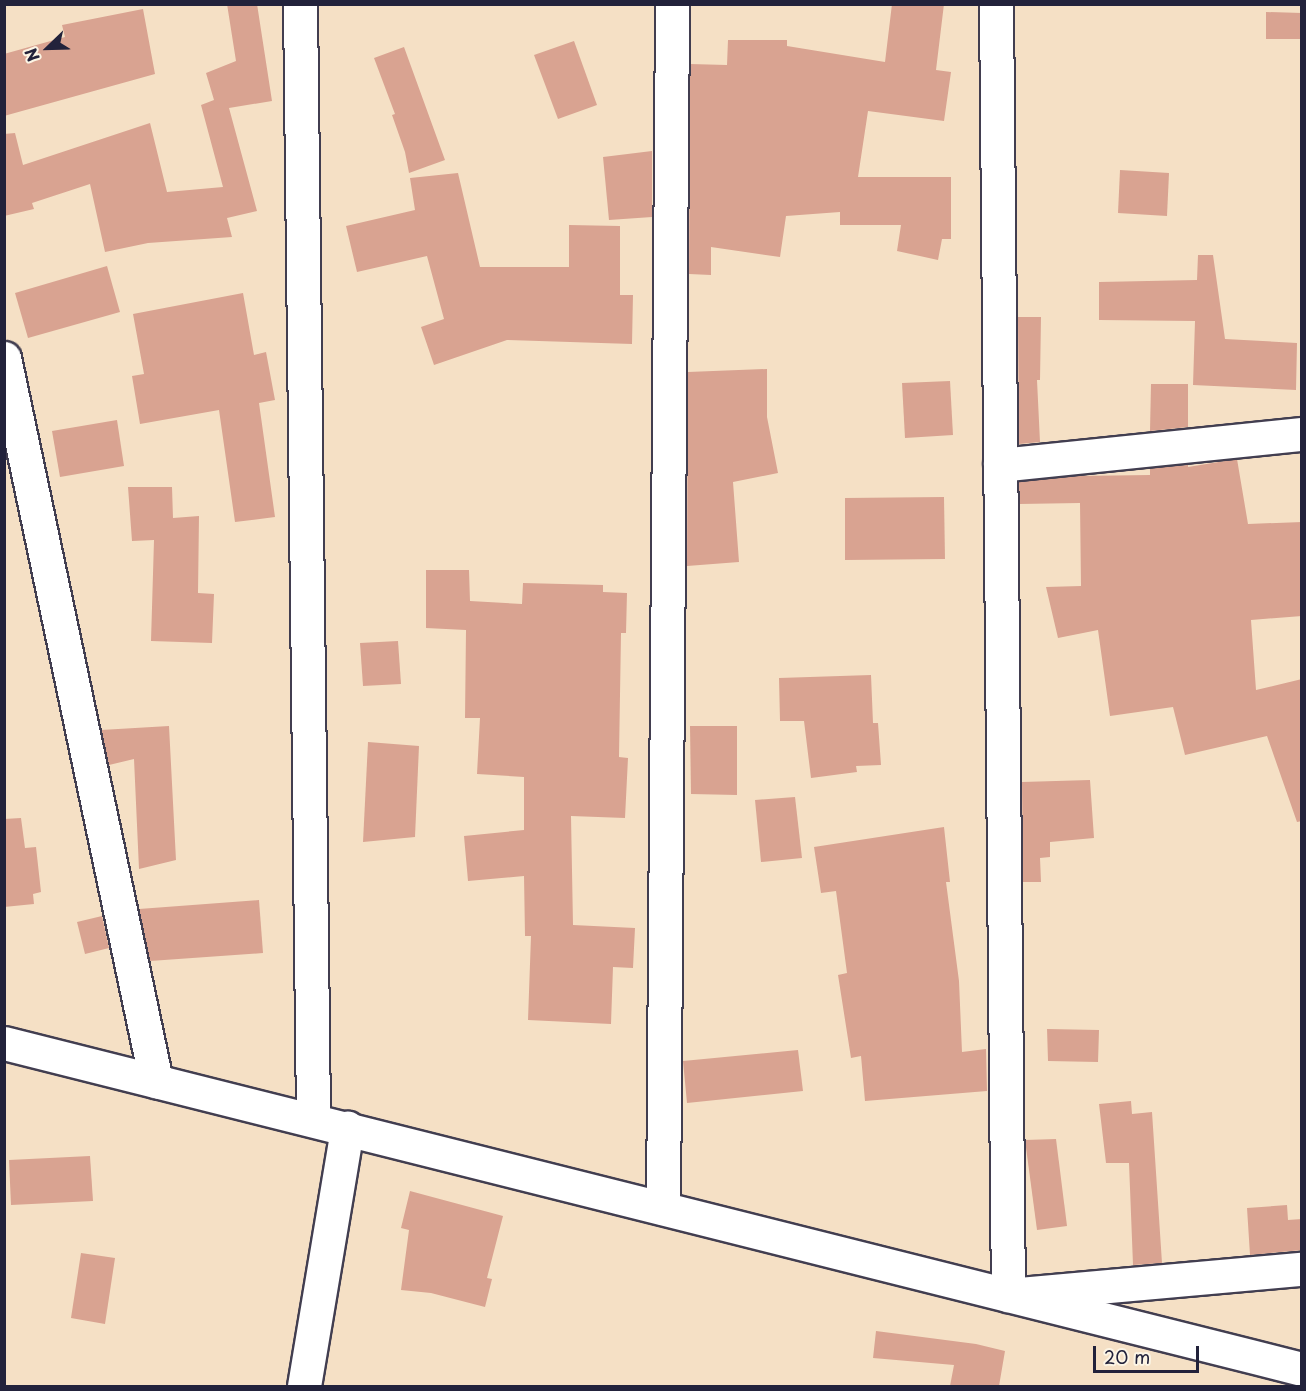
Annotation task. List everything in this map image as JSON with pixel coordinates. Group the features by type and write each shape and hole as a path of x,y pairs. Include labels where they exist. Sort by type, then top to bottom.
{"street":[{"path":"300,4 313,1120"},
{"path":"663,1208 672,4"},
{"path":"996,4 1008,1295"},
{"path":"4,358 156,1081"},
{"path":"1000,465 1302,434"},
{"path":"4,1042 1302,1369"},
{"path":"304,1386 347,1128"},
{"path":"1008,1295 1302,1269"}],"building":[{"path":"227,4 257,4 272,101 229,108 257,211 227,218 232,237 148,243 105,252 90,184 32,203 34,209 4,216 4,134 15,133 23,165 150,123 167,192 223,187 201,105 214,100 206,73 236,61"},
{"path":"892,4 944,4 936,70 951,72 944,121 868,111 858,177 951,177 951,239 942,239 938,260 897,251 901,225 840,225 840,212 786,216 780,257 711,247 711,275 689,274 690,64 727,65 728,40 787,40 787,46 885,62"},
{"path":"143,9 155,74 4,116 4,54 65,37 62,25"},
{"path":"1266,12 1302,13 1302,39 1266,39"},
{"path":"574,41 597,105 558,119 534,55"},
{"path":"404,47 445,160 409,173 405,152 392,115 395,114 374,58"},
{"path":"652,151 652,217 609,220 603,157"},
{"path":"1120,170 1169,173 1167,216 1118,213"},
{"path":"458,173 480,267 569,267 569,225 620,226 620,295 633,295 632,344 507,340 434,365 421,327 444,319 427,256 357,272 346,226 415,210 410,178"},
{"path":"1198,255 1213,255 1225,339 1297,343 1296,390 1193,385 1195,321 1099,320 1099,282 1197,280"},
{"path":"107,266 120,312 28,338 15,293"},
{"path":"243,293 254,355 266,352 275,400 259,403 275,517 235,522 219,410 140,424 132,376 144,374 133,314"},
{"path":"1018,317 1041,317 1040,380 1037,380 1040,442 1019,444"},
{"path":"767,369 767,417 778,473 733,482 739,562 687,566 688,372"},
{"path":"950,381 953,435 905,438 902,383"},
{"path":"1151,384 1188,384 1188,427 1150,431"},
{"path":"117,420 124,466 60,477 52,431"},
{"path":"1237,459 1248,524 1302,522 1302,616 1251,620 1256,690 1302,679 1302,821 1297,822 1267,736 1185,755 1173,707 1110,716 1098,630 1058,638 1046,587 1081,586 1080,503 1019,504 1019,482 1078,476 1150,475 1150,468 1188,465 1188,467"},
{"path":"128,487 172,487 173,518 199,516 198,593 214,594 212,643 151,641 154,540 132,541"},
{"path":"944,497 945,559 845,560 845,498"},
{"path":"426,570 469,570 470,601 522,604 523,583 603,585 603,592 627,593 626,633 621,633 619,757 628,758 625,818 571,816 573,925 635,928 633,968 613,967 611,1024 528,1020 531,936 525,936 524,876 468,881 464,836 524,830 524,777 477,774 480,718 465,718 466,630 426,628"},
{"path":"398,641 401,684 363,686 360,643"},
{"path":"871,675 873,723 878,723 881,765 856,766 857,772 811,778 804,721 780,721 779,678"},
{"path":"169,726 176,860 139,869 134,759 109,765 101,730"},
{"path":"690,726 737,726 737,795 691,794"},
{"path":"368,742 419,746 415,837 363,842"},
{"path":"1090,780 1094,838 1050,842 1050,857 1040,858 1041,882 1023,882 1022,782"},
{"path":"795,797 802,858 761,862 755,800"},
{"path":"21,818 25,848 36,847 41,892 33,894 34,904 4,907 4,819"},
{"path":"944,827 950,882 946,882 959,981 962,1052 986,1049 987,1091 865,1101 861,1056 851,1058 838,975 847,973 836,891 821,893 814,847"},
{"path":"259,900 263,953 150,961 139,909"},
{"path":"102,916 109,948 85,954 77,922"},
{"path":"1047,1029 1099,1030 1098,1062 1048,1061"},
{"path":"798,1050 803,1091 687,1103 683,1061"},
{"path":"1131,1101 1132,1114 1152,1112 1162,1263 1133,1265 1129,1163 1106,1163 1099,1104"},
{"path":"1056,1139 1067,1226 1037,1230 1025,1140"},
{"path":"90,1156 93,1201 11,1205 9,1160"},
{"path":"410,1191 503,1216 487,1278 492,1279 485,1307 431,1293 401,1290 409,1230 401,1228"},
{"path":"1287,1205 1288,1220 1302,1219 1302,1250 1250,1255 1247,1208"},
{"path":"81,1253 115,1258 105,1324 71,1318"},
{"path":"876,1331 976,1344 1005,1351 999,1386 950,1386 954,1365 873,1358"}]}
